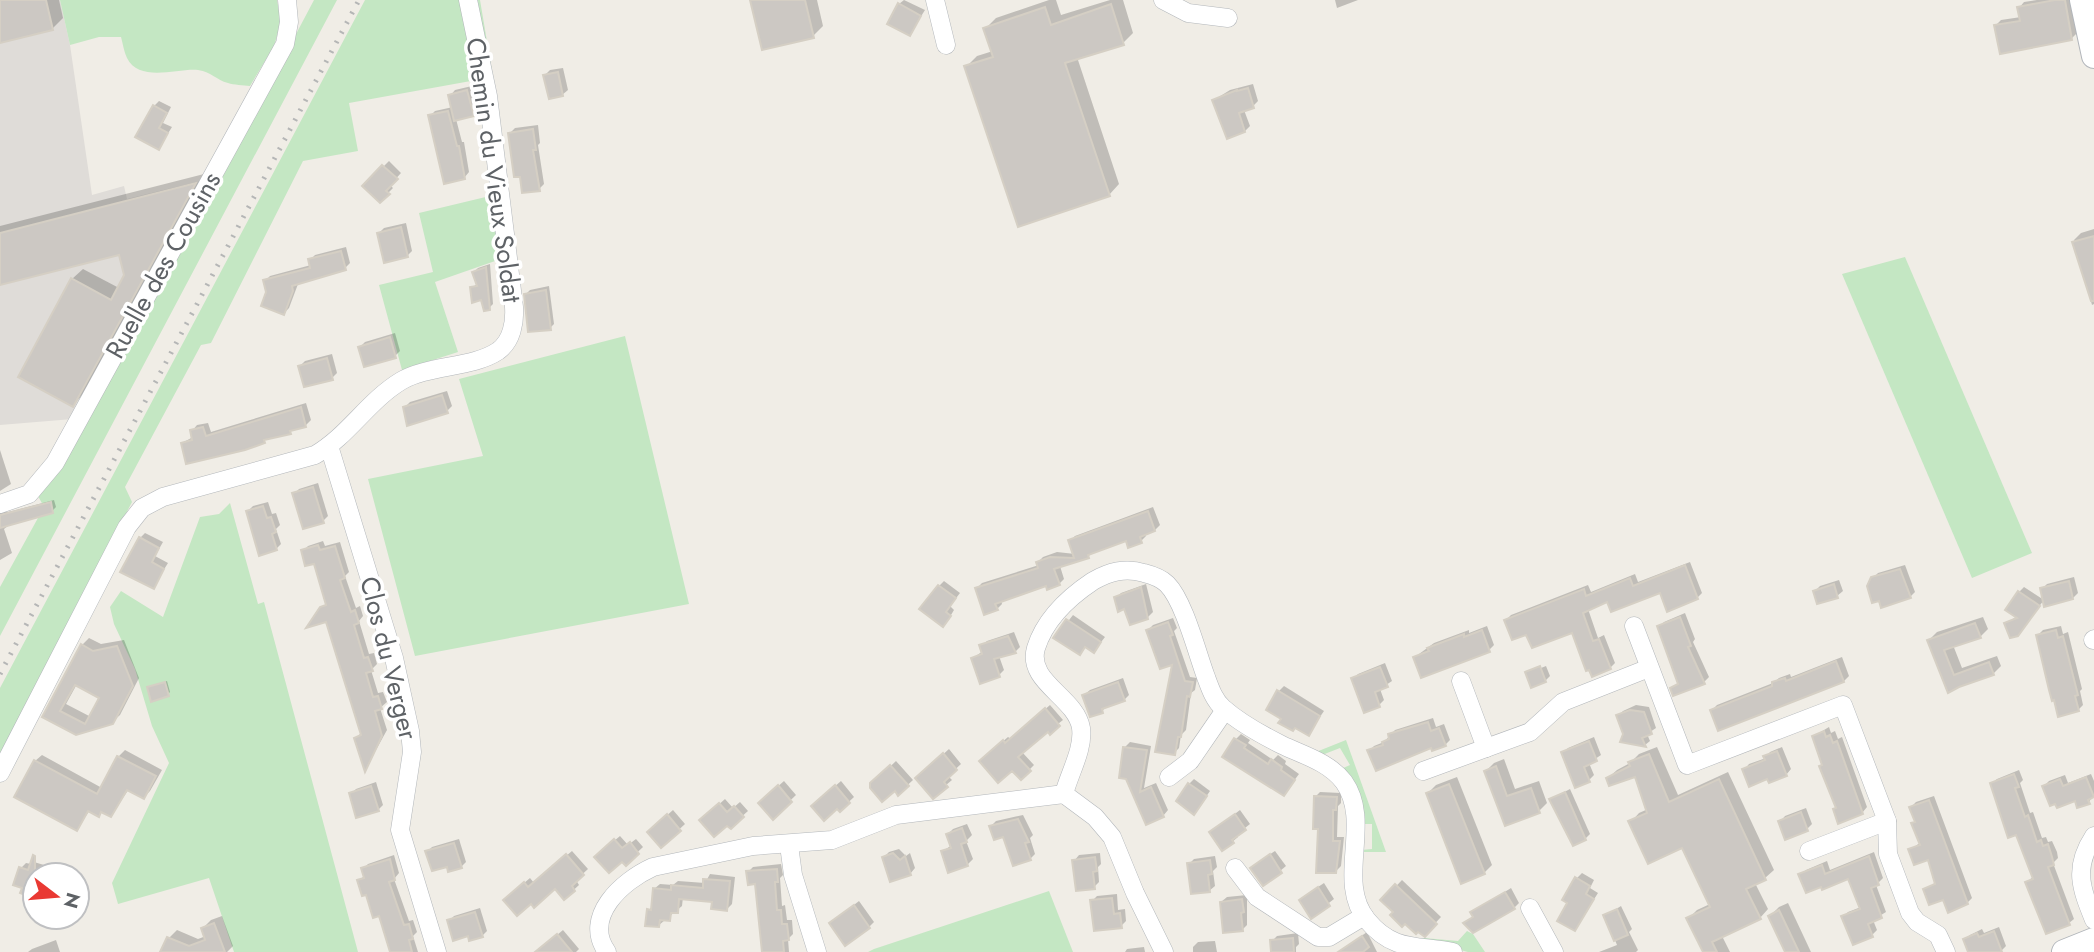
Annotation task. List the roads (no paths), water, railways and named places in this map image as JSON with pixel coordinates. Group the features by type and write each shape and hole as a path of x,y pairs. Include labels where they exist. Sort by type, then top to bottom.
{"main road":[{"path":"2082,0 2094,56"},
{"path":"2064,952 2094,940"}],"street":[{"name":"Ruelle des Cousins","path":"0,504 29,494 55,463 281,52 288,36 287,0"},
{"name":"Chemin du Vieux Soldat","path":"0,773 136,514 148,504 163,498 310,457 329,446 375,400 400,382 414,375 491,355 506,342 513,327 514,307 488,96 468,0"},
{"path":"935,0 946,45"},
{"path":"1164,0 1188,13 1228,18"},
{"name":"Clos du Verger","path":"329,446 394,658 408,719 412,752 400,830 437,952"},
{"path":"1064,794 1080,743 1081,729 1076,715 1038,670 1035,655 1038,642 1062,605 1076,592 1100,577 1116,571 1131,570 1148,574 1167,585 1179,603 1211,691 1225,710 1270,739 1322,763 1344,782 1353,804 1355,891 1364,916 1378,932 1399,944 1453,952"},
{"path":"1634,626 1687,765 1843,705 1887,821 1888,855 1910,913 1917,922 1938,935 1945,952"},
{"path":"1423,771 1535,729 1563,702 1649,668"},
{"path":"1461,681 1486,748"},
{"path":"1169,777 1190,761 1225,710"},
{"path":"607,952 598,933 599,919 604,908 646,870 661,864 753,846 789,845 842,838 896,815 1064,794 1095,817 1112,837 1135,893 1164,952"},
{"path":"1809,851 1887,821"},
{"path":"2094,836 2084,855 2080,873 2082,888 2094,920"},
{"path":"789,845 793,874 817,952"},
{"path":"1235,868 1257,897 1318,937 1329,937 1364,916"},
{"path":"1530,908 1554,952"}],"railway":[{"path":"0,674 359,0"}]}
